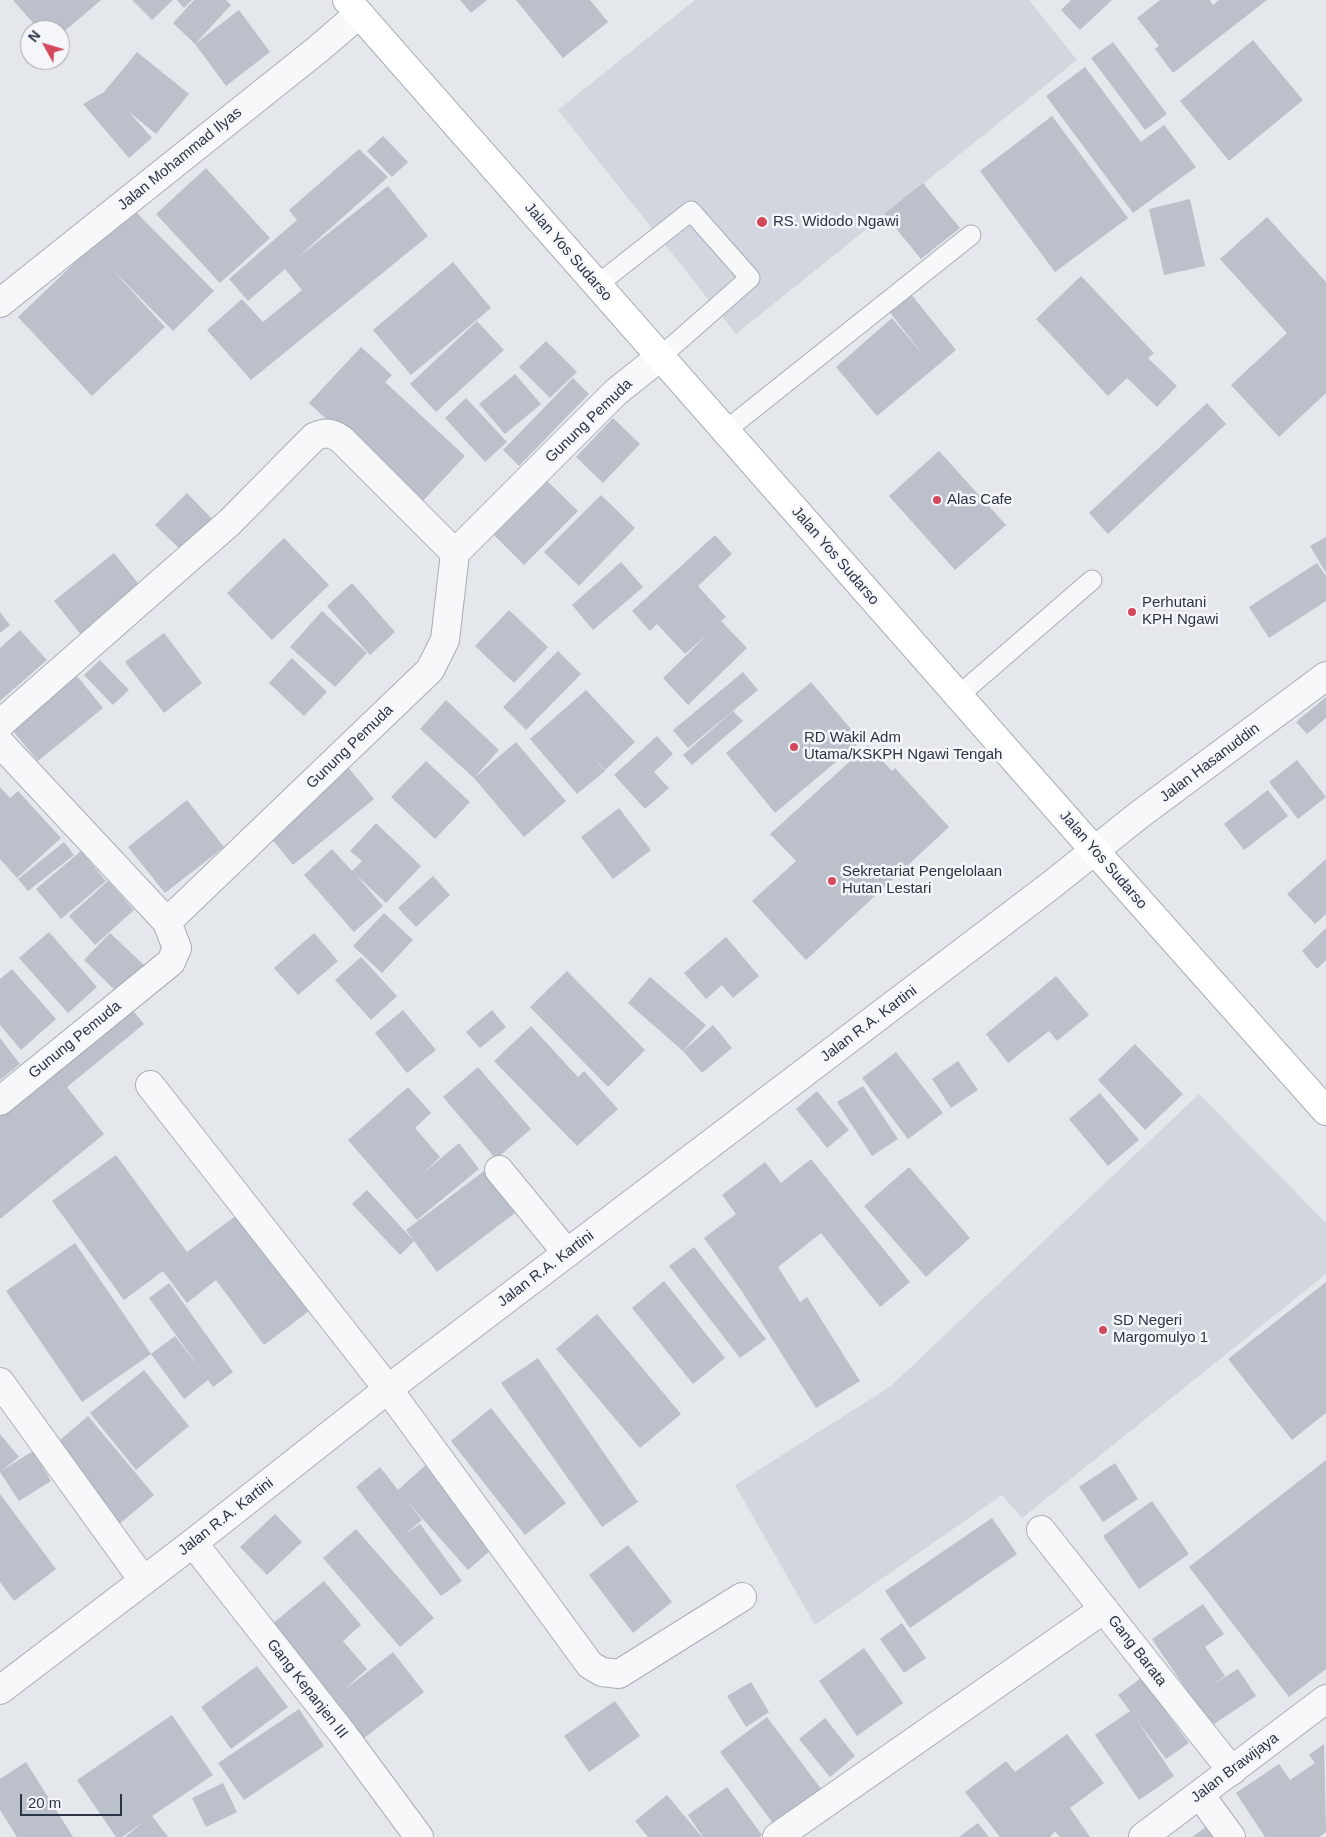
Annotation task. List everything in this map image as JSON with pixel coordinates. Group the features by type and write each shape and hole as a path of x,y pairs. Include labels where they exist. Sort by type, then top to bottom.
{"main road":[{"name":"Jalan Yos Sudarso","path":"352,7 1326,1111"}],"street":[{"name":"Jalan Mohammad Ilyas","path":"0,303 317,50 352,7"},
{"name":"Gunung Pemuda","path":"0,1101 171,962 177,948 168,922 430,670 444,640 455,553 616,392 660,357"},
{"path":"0,724 230,522 314,437 324,432 332,433 341,439 455,553"},
{"name":"Jalan Hasanuddin","path":"1094,850 1326,676"},
{"path":"0,743 168,922"},
{"name":"Jalan R.A. Kartini","path":"0,1690 193,1543 388,1389 1050,886 1094,850"},
{"path":"150,1085 388,1389 584,1657 596,1668 602,1672 619,1674 742,1597"},
{"path":"499,1170 567,1253"},
{"path":"0,1382 143,1580"},
{"name":"Gang Barata","path":"1041,1530 1232,1771"},
{"name":"Gang Kepanjen III","path":"193,1543 343,1734 419,1837"},
{"path":"777,1837 1104,1609"},
{"name":"Jalan Brawijaya","path":"1143,1837 1326,1699"},
{"path":"1200,1795 1231,1837"}],"lane":[{"path":"597,286 691,211 750,278 660,357"},
{"path":"725,431 971,235"},
{"path":"958,696 1092,580"}],"shaded area":[{"name":"RS. Widodo Ngawi","path":"695,0 1029,0 1077,60 736,334 558,110"},
{"name":"SD Negeri Margomulyo 1","path":"1199,1094 1326,1223 1326,1274 1022,1518 1002,1495 815,1625 735,1485 891,1386"}],"building":[{"path":"13,0 101,0 70,26 70,20 30,20"},
{"path":"132,0 173,0 152,20"},
{"path":"177,0 192,0 184,8"},
{"path":"194,0 226,0 231,5 195,44 173,23"},
{"path":"460,0 487,0 471,13"},
{"path":"516,0 590,0 608,22 563,58"},
{"path":"1071,0 1112,0 1080,30 1061,10"},
{"path":"1160,0 1210,0 1213,5 1219,0 1267,0 1173,73 1155,49 1159,46 1137,18"},
{"path":"239,10 270,52 226,86 195,44"},
{"path":"1253,40 1303,100 1229,161 1180,101"},
{"path":"1113,42 1167,114 1145,130 1091,58"},
{"path":"137,52 189,94 156,134 129,112 152,138 129,158 83,104 104,92"},
{"path":"1085,67 1141,142 1164,125 1196,167 1133,213 1046,96"},
{"path":"1052,116 1128,218 1055,272 980,171"},
{"path":"383,136 408,162 392,177 367,151"},
{"path":"359,149 388,177 297,258 388,186 428,236 251,380 207,330 242,299 263,322 302,290 285,269 248,301 229,279 297,220 289,210"},
{"path":"206,168 270,238 220,283 156,214"},
{"path":"923,183 960,228 921,259 884,214"},
{"path":"1190,199 1205,266 1164,275 1149,209"},
{"path":"132,208 214,291 173,331 109,266 165,327 92,396 18,317"},
{"path":"1267,217 1326,282 1326,393 1279,437 1231,385 1287,333 1220,259"},
{"path":"453,262 491,308 411,375 373,330"},
{"path":"1081,276 1154,353 1148,358 1177,386 1157,407 1127,378 1108,396 1036,319"},
{"path":"910,293 956,350 877,416 836,367 892,318 925,357 888,310"},
{"path":"477,321 504,350 436,412 410,384"},
{"path":"546,341 577,372 550,398 519,367"},
{"path":"361,347 392,375 385,382 465,456 419,505 309,403"},
{"path":"515,374 541,404 505,434 479,404"},
{"path":"573,378 589,394 519,466 503,450"},
{"path":"466,398 507,442 485,462 445,418"},
{"path":"1207,403 1226,424 1108,534 1089,513"},
{"path":"613,418 640,444 603,483 576,457"},
{"path":"939,451 1006,525 955,570 889,496"},
{"path":"545,479 578,511 524,565 492,533"},
{"path":"187,493 216,523 185,554 155,525"},
{"path":"601,495 635,528 579,586 544,552"},
{"path":"715,535 732,554 698,586 726,617 721,621 747,648 688,705 663,678 708,634 685,654 657,624 650,631 632,611"},
{"path":"1326,537 1326,573 1310,546"},
{"path":"284,538 329,585 272,640 227,593"},
{"path":"114,553 141,587 82,636 54,601"},
{"path":"621,562 643,587 593,630 572,605"},
{"path":"1317,563 1326,576 1326,601 1269,638 1249,607"},
{"path":"352,583 395,632 370,655 327,606"},
{"path":"509,610 548,647 514,683 475,646"},
{"path":"322,611 367,653 335,687 290,647"},
{"path":"0,612 10,625 0,633"},
{"path":"20,630 47,660 0,701 0,648"},
{"path":"164,633 202,683 164,713 125,662"},
{"path":"558,651 581,674 526,730 503,707"},
{"path":"292,658 327,692 304,716 269,683"},
{"path":"100,660 129,690 113,705 84,675"},
{"path":"743,672 758,690 688,748 673,730"},
{"path":"77,676 103,708 38,761 12,730"},
{"name":"RD Wakil Adm Utama/KSKPH Ngawi Tengah","path":"811,682 861,741 775,813 726,753"},
{"path":"586,690 635,742 605,770 589,753 605,771 577,794 530,739"},
{"path":"1326,697 1326,718 1307,734 1296,722"},
{"path":"446,700 499,750 474,778 420,729"},
{"path":"733,711 743,721 692,765 683,755"},
{"path":"657,736 673,754 654,772 669,788 645,809 614,775"},
{"path":"516,742 566,801 524,837 474,778"},
{"name":"Sekretariat Pengelolaan Hutan Lestari","path":"868,745 892,771 895,768 949,827 806,960 752,901 796,861 770,834"},
{"path":"1297,760 1326,797 1298,819 1269,782"},
{"path":"426,761 470,802 435,839 391,797"},
{"path":"348,767 374,799 293,865 267,833"},
{"path":"0,787 10,798 18,791 61,838 17,878 0,859"},
{"path":"1268,790 1288,816 1244,850 1224,824"},
{"path":"187,800 224,847 165,893 128,847"},
{"path":"619,808 651,850 613,879 581,837"},
{"path":"376,823 421,866 386,903 355,874 383,906 354,932 304,875 332,849 352,871 362,861 350,851"},
{"path":"64,842 74,855 28,891 18,879"},
{"path":"81,851 106,881 61,919 36,889"},
{"path":"1326,859 1326,914 1315,924 1287,894"},
{"path":"433,876 450,895 416,927 398,908"},
{"path":"108,881 134,910 95,945 69,916"},
{"path":"384,913 413,940 382,973 353,946"},
{"path":"1326,928 1326,960 1317,969 1302,951"},
{"path":"49,932 97,987 68,1013 19,958"},
{"path":"110,933 146,967 120,995 84,960"},
{"path":"314,933 338,961 298,995 274,968"},
{"path":"726,937 759,976 733,998 722,985 706,999 684,973"},
{"path":"361,957 397,996 371,1020 335,980"},
{"path":"12,969 56,1019 21,1050 0,1025 0,979"},
{"path":"567,971 645,1050 608,1087 530,1007"},
{"path":"1056,976 1089,1015 1057,1041 1049,1031 1008,1063 986,1034"},
{"path":"650,977 706,1025 683,1051 628,1003"},
{"path":"130,1007 144,1024 67,1087 104,1134 0,1219 0,1113"},
{"path":"403,1010 436,1050 407,1073 375,1033"},
{"path":"492,1010 506,1027 480,1048 466,1032"},
{"path":"713,1025 732,1048 702,1073 683,1051"},
{"path":"531,1026 578,1077 584,1071 618,1109 577,1146 494,1061"},
{"path":"0,1038 20,1064 0,1080"},
{"path":"1135,1044 1183,1094 1145,1130 1098,1080"},
{"path":"896,1052 943,1113 908,1139 862,1078"},
{"path":"958,1061 978,1090 951,1108 932,1079"},
{"path":"478,1067 531,1129 496,1159 443,1097"},
{"path":"863,1086 898,1139 872,1156 837,1102"},
{"path":"408,1087 431,1113 415,1128 440,1157 421,1175 459,1143 479,1169 417,1220 348,1140"},
{"path":"817,1091 849,1130 827,1148 796,1109"},
{"path":"1100,1093 1139,1140 1108,1166 1069,1119"},
{"path":"116,1155 187,1252 237,1215 309,1311 264,1345 216,1280 187,1303 163,1271 124,1300 52,1201"},
{"path":"811,1159 910,1282 880,1307 821,1233 778,1267 800,1302 807,1297 860,1381 816,1408 741,1290 704,1238 736,1214 722,1195 765,1162 781,1183"},
{"path":"909,1167 970,1238 926,1277 864,1206"},
{"path":"488,1168 519,1210 437,1272 406,1230"},
{"path":"367,1190 414,1241 400,1255 352,1204"},
{"path":"75,1243 151,1354 82,1402 6,1291"},
{"path":"694,1247 766,1339 740,1358 669,1266"},
{"path":"664,1281 725,1358 693,1384 632,1308"},
{"path":"1326,1282 1326,1413 1292,1440 1228,1359"},
{"path":"169,1283 233,1372 213,1387 208,1380 184,1399 151,1354 175,1336 202,1371 149,1298"},
{"path":"597,1314 681,1414 640,1448 556,1349"},
{"path":"538,1358 638,1502 602,1527 501,1383"},
{"path":"144,1370 189,1426 136,1470 90,1413"},
{"path":"491,1408 566,1503 525,1535 451,1441"},
{"path":"88,1416 154,1495 119,1524 53,1446"},
{"path":"0,1434 19,1457 1,1471 33,1451 51,1481 19,1501 0,1472"},
{"path":"1326,1460 1326,1669 1289,1697 1189,1567"},
{"path":"1115,1463 1138,1499 1103,1522 1079,1487"},
{"path":"427,1464 498,1544 468,1570 405,1499 422,1520 405,1534 420,1524 462,1581 441,1596 356,1487 380,1467 398,1490"},
{"path":"0,1494 56,1569 14,1601 0,1582"},
{"path":"1152,1501 1189,1554 1139,1589 1103,1536"},
{"path":"275,1514 302,1542 267,1575 240,1547"},
{"path":"992,1518 1017,1554 910,1628 885,1591"},
{"path":"356,1529 434,1618 400,1647 323,1558"},
{"path":"628,1545 672,1602 633,1633 589,1575"},
{"path":"324,1581 361,1625 343,1641 367,1669 343,1691 393,1652 424,1692 364,1738 271,1625"},
{"path":"1203,1604 1224,1634 1205,1647 1225,1676 1209,1687 1238,1669 1256,1696 1211,1726 1152,1639"},
{"path":"902,1623 926,1658 904,1673 880,1639"},
{"path":"864,1648 903,1703 857,1736 819,1681"},
{"path":"257,1666 288,1707 231,1749 201,1707"},
{"path":"1141,1678 1189,1743 1166,1759 1136,1719 1174,1776 1139,1800 1095,1735 1130,1711 1118,1695"},
{"path":"751,1682 769,1712 746,1727 727,1696"},
{"path":"615,1701 640,1736 589,1772 564,1736"},
{"path":"299,1709 324,1746 244,1800 218,1763"},
{"path":"172,1715 213,1775 152,1816 168,1837 125,1837 146,1820 122,1837 116,1837 77,1780"},
{"path":"767,1717 822,1790 775,1826 720,1752"},
{"path":"825,1718 855,1756 830,1777 799,1739"},
{"path":"1067,1734 1104,1783 1070,1808 1090,1837 1060,1837 1055,1831 1050,1837 1000,1837 965,1792 1006,1761 1015,1772"},
{"path":"1324,1744 1326,1832 1319,1837 1265,1837 1236,1793 1279,1764 1290,1780 1315,1763 1309,1755"},
{"path":"26,1762 73,1837 17,1837 0,1810 0,1779"},
{"path":"223,1783 237,1812 206,1827 192,1798"},
{"path":"727,1787 762,1835 759,1837 703,1837 688,1815"},
{"path":"667,1795 702,1837 648,1837 635,1821"},
{"path":"978,1823 989,1837 959,1837"},
{"path":"1209,1825 1217,1837 1192,1837"}],"place":[{"name":"RS. Widodo Ngawi","path":"762,222"},
{"name":"Alas Cafe","path":"937,500"},
{"name":"Perhutani KPH Ngawi","path":"1132,612"},
{"name":"RD Wakil Adm Utama/KSKPH Ngawi Tengah","path":"794,747"},
{"name":"Sekretariat Pengelolaan Hutan Lestari","path":"832,881"},
{"name":"SD Negeri Margomulyo 1","path":"1103,1330"}]}
